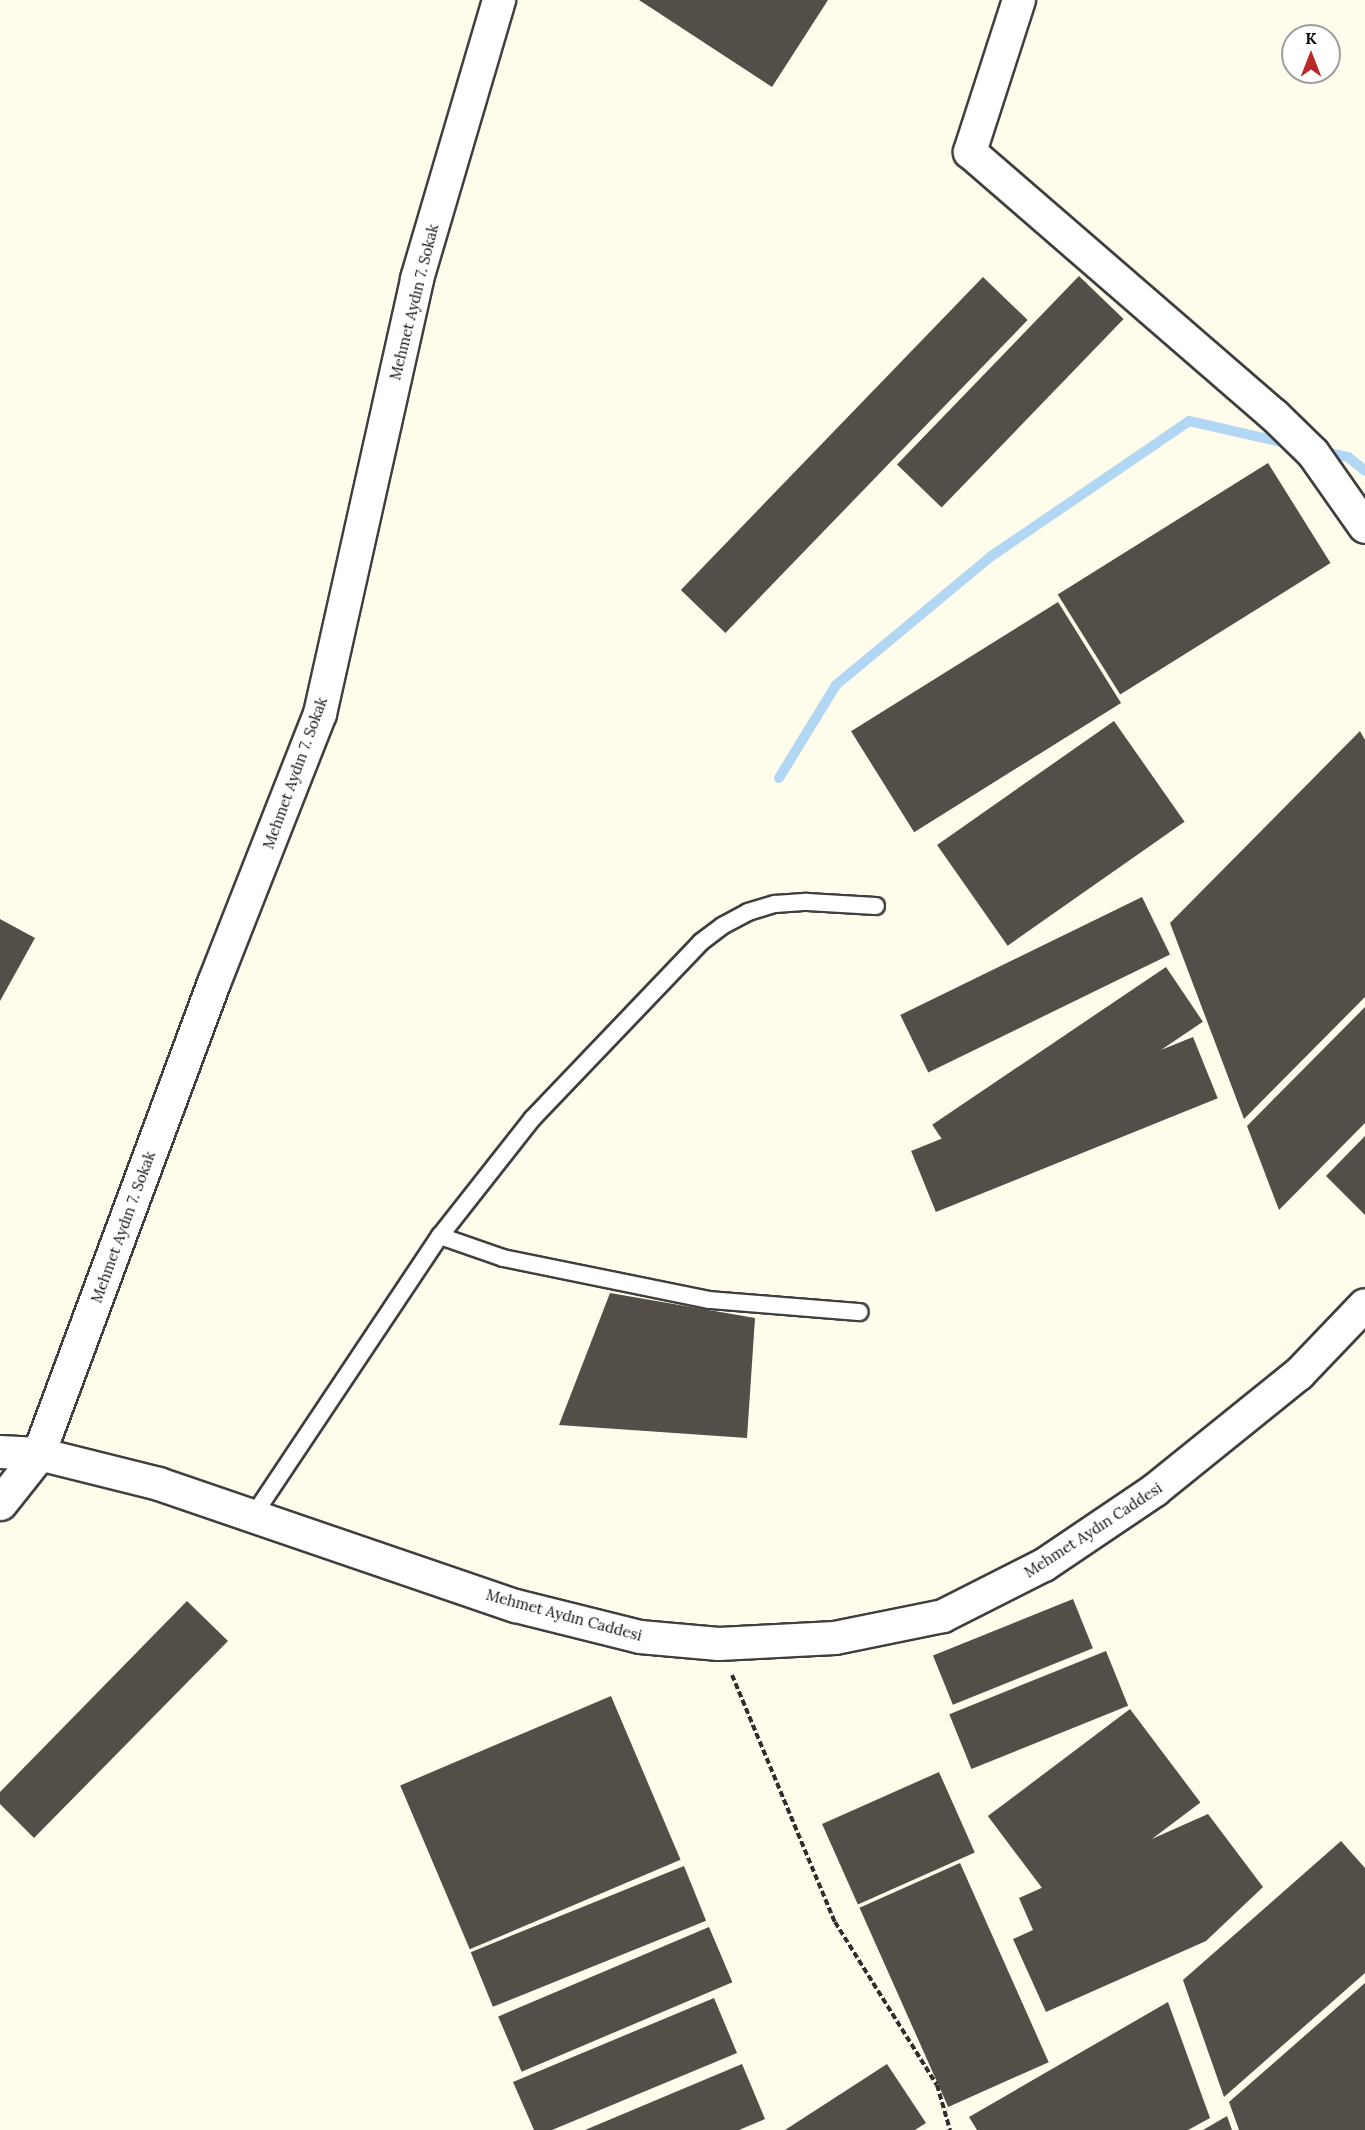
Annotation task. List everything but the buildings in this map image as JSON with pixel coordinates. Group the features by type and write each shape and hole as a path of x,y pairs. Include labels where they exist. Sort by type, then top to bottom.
{"street":[{"name":"Mehmet Aydın 7. Sokak","path":"39,1454 214,983 320,714 417,279 499,0"},
{"path":"1018,0 970,152 1274,414 1313,453 1365,527"},
{"name":"Mehmet Aydın Caddesi","path":"0,1452 39,1454 159,1484 516,1606 640,1637 719,1644 835,1638 943,1616 1044,1565 1155,1490 1299,1374 1365,1305"},
{"path":"0,1503 39,1454"}],"lane":[{"path":"253,1516 440,1236 532,1119 701,942 722,926 748,912 775,904 807,902 876,906"},
{"path":"440,1236 503,1258 710,1300 860,1312"}],"path":[{"path":"719,1644 835,1922 937,2085 950,2130"}],"waterway":[{"path":"779,778 836,685 990,557 1189,421 1290,444"},
{"path":"1320,451 1348,457 1365,471"}]}
